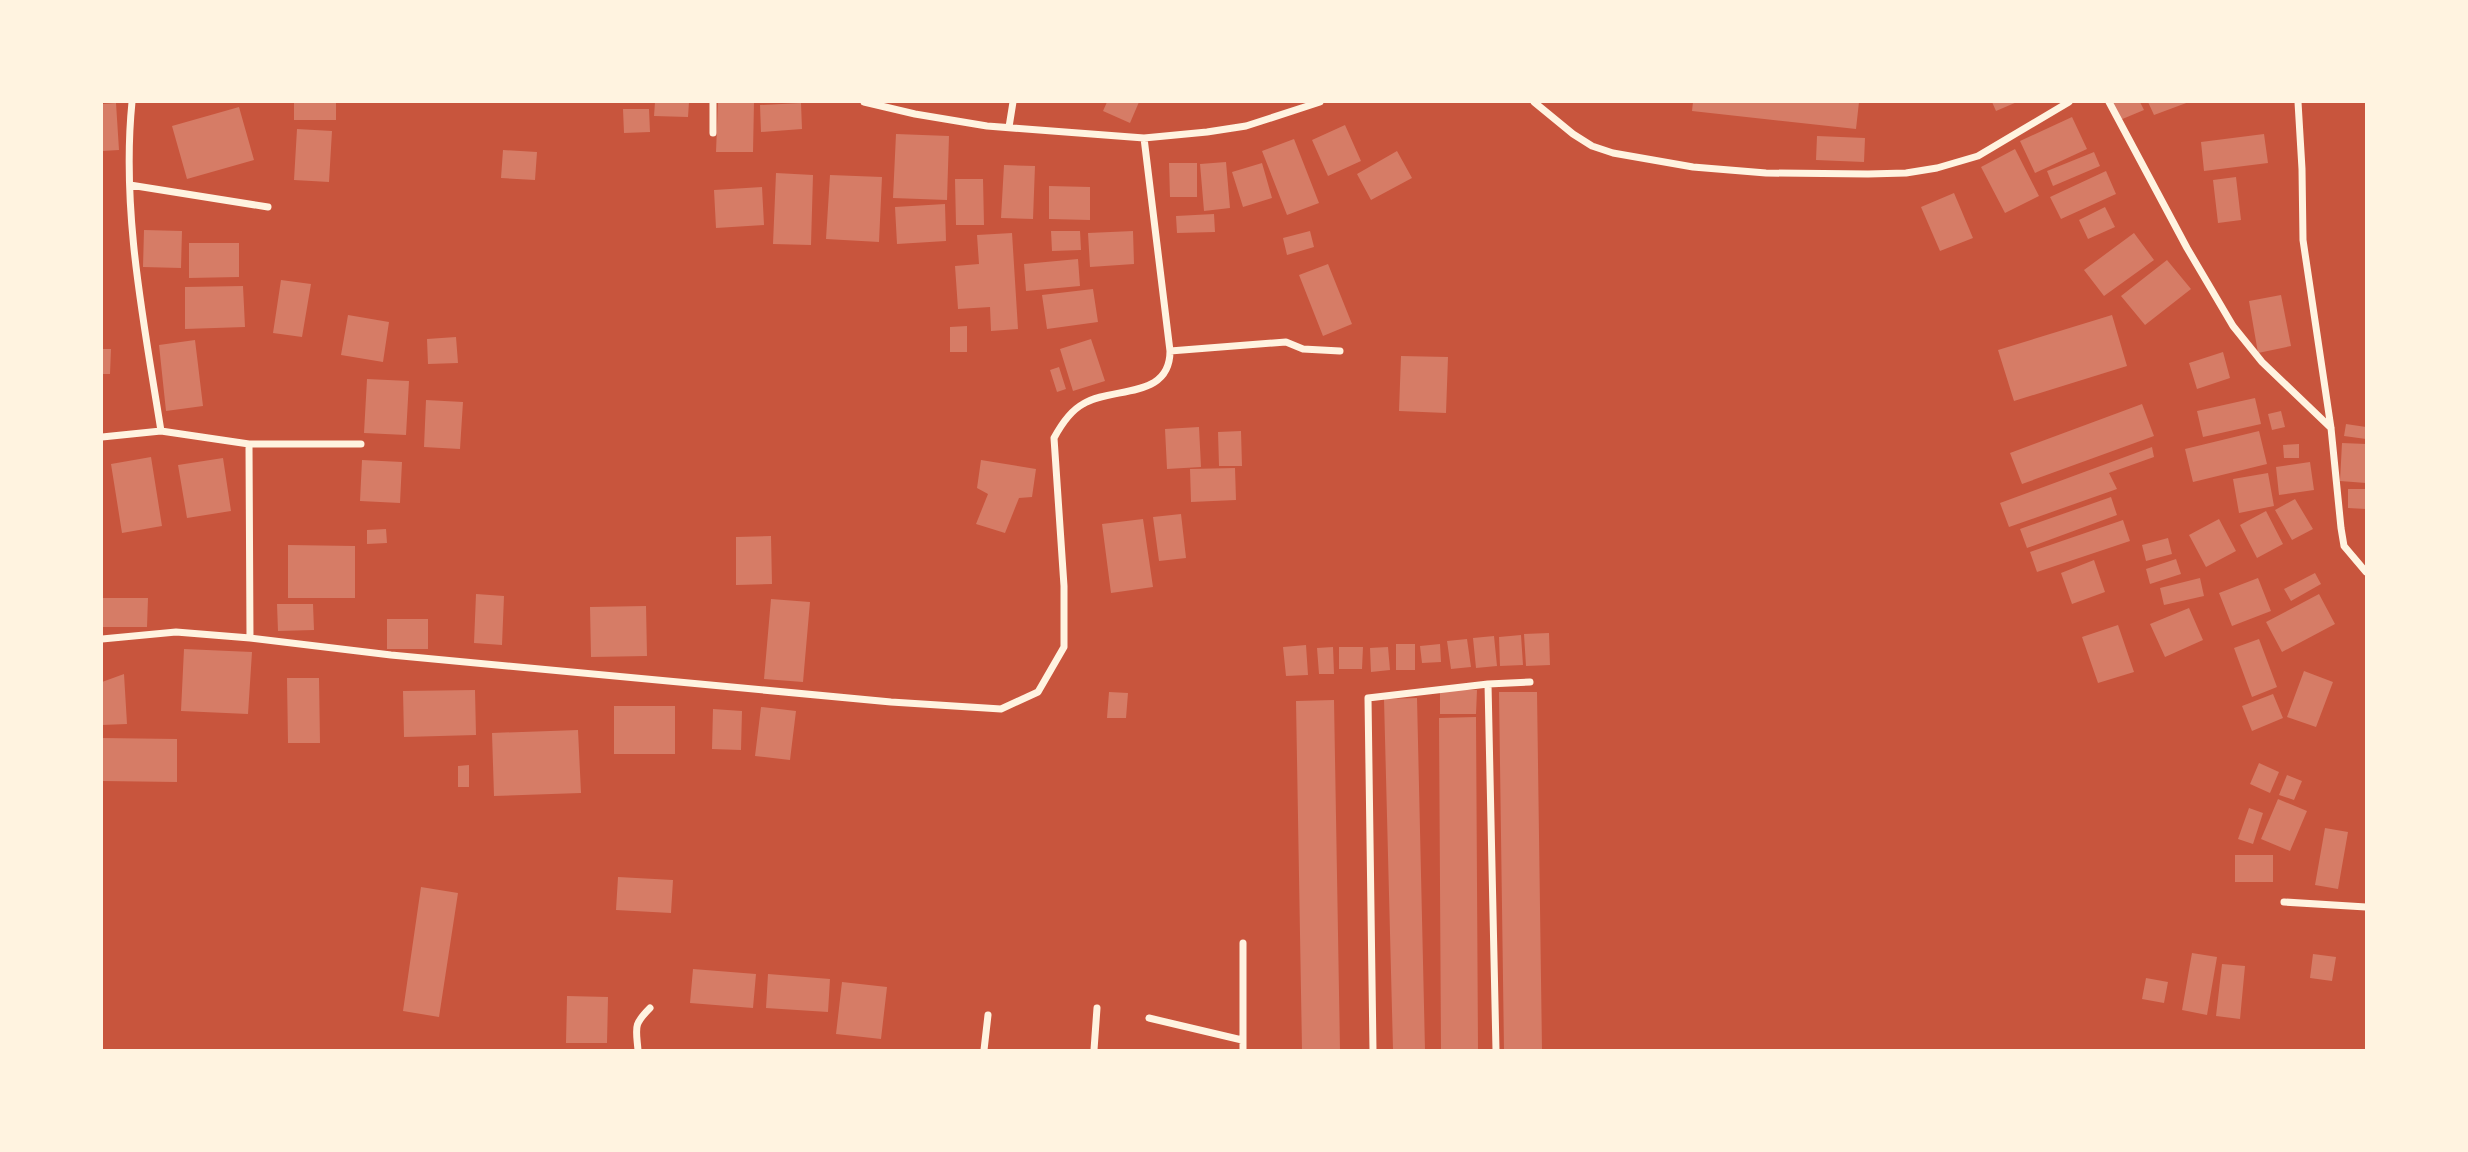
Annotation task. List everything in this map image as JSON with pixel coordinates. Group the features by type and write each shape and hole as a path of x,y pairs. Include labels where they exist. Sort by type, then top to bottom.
{"street":[{"path":"132,102 130,185 144,319 161,431"},
{"path":"713,102 713,133"},
{"path":"864,102 915,114 1009,127 1144,138 1246,126 1320,102"},
{"path":"1009,127 1013,102"},
{"path":"1535,102 1573,134 1592,146 1614,153 1705,168 1766,173 1868,174 1906,173 1937,168 1978,156 2069,102"},
{"path":"2109,102 2187,248 2233,326 2262,362 2331,428"},
{"path":"2298,102 2302,240 2331,428 2344,546 2367,572"},
{"path":"102,639 176,632 877,701 1000,709 1038,692 1064,647 1064,586 1054,438 1063,422 1081,405 1097,397 1147,387 1163,375 1170,363 1144,138"},
{"path":"130,185 268,207"},
{"path":"1170,351 1286,342 1303,349 1340,351"},
{"path":"102,437 161,431 249,444 361,444"},
{"path":"249,444 250,638"},
{"path":"1373,1051 1368,698 1488,684 1530,682"},
{"path":"1488,684 1496,1051"},
{"path":"2284,902 2367,907"},
{"path":"1243,943 1243,1051"},
{"path":"638,1051 638,1020 650,1008"},
{"path":"1094,1051 1097,1008"},
{"path":"984,1051 988,1015"},
{"path":"1149,1018 1242,1040"}],"building":[{"path":"294,102 336,102 336,120 294,120"},
{"path":"655,102 689,102 688,117 654,116"},
{"path":"718,102 754,102 753,152 716,152"},
{"path":"1107,102 1139,102 1130,123 1103,111"},
{"path":"1693,102 1859,102 1856,129 1692,111"},
{"path":"1992,102 2017,102 1996,111"},
{"path":"2112,102 2140,102 2144,110 2120,120"},
{"path":"2148,102 2189,102 2154,115"},
{"path":"116,103 119,150 102,151 102,104"},
{"path":"801,103 802,129 761,132 760,105"},
{"path":"239,107 254,160 187,179 172,126"},
{"path":"623,109 649,109 650,132 624,133"},
{"path":"2072,117 2087,149 2035,173 2020,141"},
{"path":"1345,125 1361,161 1328,176 1312,140"},
{"path":"297,129 332,131 329,182 294,180"},
{"path":"896,134 949,136 947,200 893,198"},
{"path":"2264,134 2268,163 2204,171 2201,142"},
{"path":"1817,136 1865,138 1864,162 1816,160"},
{"path":"1294,139 1319,203 1287,215 1262,151"},
{"path":"2015,149 2039,196 2005,213 1981,167"},
{"path":"503,150 537,152 535,180 501,178"},
{"path":"1397,151 1412,178 1371,200 1357,174"},
{"path":"2094,152 2100,166 2053,186 2047,171"},
{"path":"1226,162 1230,208 1204,211 1200,164"},
{"path":"1169,163 1197,163 1197,197 1170,197"},
{"path":"1262,163 1272,198 1243,207 1232,172"},
{"path":"1004,165 1035,166 1033,219 1001,218"},
{"path":"2106,171 2116,194 2061,219 2050,197"},
{"path":"776,173 813,175 811,245 773,244"},
{"path":"830,175 882,177 879,242 826,239"},
{"path":"2236,177 2241,220 2218,223 2213,180"},
{"path":"955,179 983,179 984,225 956,225"},
{"path":"1049,186 1090,187 1090,220 1049,219"},
{"path":"762,187 764,225 716,228 714,190"},
{"path":"1954,193 1973,238 1940,251 1921,207"},
{"path":"945,204 946,241 897,244 895,207"},
{"path":"2105,207 2115,227 2088,239 2079,220"},
{"path":"1214,214 1215,232 1177,233 1176,216"},
{"path":"144,230 182,231 181,268 143,267"},
{"path":"1051,231 1080,231 1081,250 1052,251"},
{"path":"1133,231 1134,264 1090,267 1088,233"},
{"path":"1310,231 1314,247 1287,255 1283,238"},
{"path":"1012,233 1018,329 991,331 990,307 958,309 955,266 979,264 977,235"},
{"path":"2134,233 2154,260 2104,296 2084,270"},
{"path":"189,243 239,243 239,277 189,278"},
{"path":"1078,259 1080,286 1026,291 1024,264"},
{"path":"2167,260 2191,289 2145,325 2121,296"},
{"path":"1328,264 1352,324 1323,336 1299,275"},
{"path":"281,280 311,284 302,337 273,333"},
{"path":"243,286 245,327 185,329 185,287"},
{"path":"1093,289 1098,322 1047,329 1042,295"},
{"path":"2281,295 2291,346 2258,353 2249,301"},
{"path":"348,315 389,322 383,362 341,355"},
{"path":"2112,315 2127,366 2014,401 1998,350"},
{"path":"967,326 967,352 950,352 950,327"},
{"path":"456,337 458,363 428,364 427,339"},
{"path":"1091,339 1105,381 1073,391 1060,349"},
{"path":"195,340 203,406 166,411 159,345"},
{"path":"102,349 111,349 110,374 102,374"},
{"path":"2223,352 2230,378 2197,389 2189,363"},
{"path":"1401,356 1448,357 1446,413 1399,411"},
{"path":"1059,367 1066,389 1057,392 1050,370"},
{"path":"367,379 409,381 406,435 364,433"},
{"path":"2255,398 2261,424 2203,437 2197,411"},
{"path":"426,400 463,402 460,449 424,447"},
{"path":"2142,404 2154,436 2022,484 2010,453"},
{"path":"2281,411 2285,427 2272,430 2268,414"},
{"path":"2346,424 2366,427 2366,439 2344,436"},
{"path":"1199,427 1201,467 1167,469 1165,429"},
{"path":"1241,431 1242,466 1219,466 1218,432"},
{"path":"2259,431 2267,464 2193,482 2185,449"},
{"path":"2342,443 2366,444 2366,483 2340,481"},
{"path":"2299,444 2299,458 2284,458 2283,445"},
{"path":"2152,447 2154,457 2109,473 2117,489 2009,527 2000,503"},
{"path":"151,457 162,526 122,533 111,464"},
{"path":"223,458 231,511 187,518 178,465"},
{"path":"362,460 402,462 400,503 360,501"},
{"path":"981,460 1036,469 1032,497 1019,498 1005,533 976,524 988,494 977,488"},
{"path":"2310,462 2314,490 2279,495 2276,467"},
{"path":"1235,468 1236,500 1191,502 1190,469"},
{"path":"2268,473 2274,506 2239,513 2233,479"},
{"path":"2348,489 2366,489 2366,509 2348,508"},
{"path":"2111,497 2117,515 2027,548 2020,529"},
{"path":"2295,499 2313,529 2292,540 2275,510"},
{"path":"2266,511 2283,544 2257,558 2240,525"},
{"path":"1181,514 1186,558 1159,561 1153,517"},
{"path":"1143,519 1153,587 1111,593 1102,524"},
{"path":"2219,519 2236,551 2206,567 2189,535"},
{"path":"2123,520 2130,541 2037,572 2030,552"},
{"path":"386,529 387,543 367,544 367,530"},
{"path":"771,536 772,584 736,585 736,537"},
{"path":"2168,538 2172,554 2146,561 2142,545"},
{"path":"288,545 355,546 355,598 288,598"},
{"path":"2176,559 2181,574 2150,584 2146,569"},
{"path":"2094,560 2105,592 2072,604 2061,573"},
{"path":"2315,573 2321,584 2291,601 2284,589"},
{"path":"2200,578 2204,596 2164,605 2160,588"},
{"path":"2258,578 2271,611 2232,626 2219,593"},
{"path":"476,594 504,596 502,645 474,643"},
{"path":"2319,594 2335,624 2282,652 2266,622"},
{"path":"102,598 148,598 147,627 102,627"},
{"path":"771,599 810,602 803,682 764,679"},
{"path":"277,604 313,604 314,630 278,631"},
{"path":"646,606 647,656 591,657 590,607"},
{"path":"2189,608 2203,640 2165,657 2150,624"},
{"path":"387,619 428,619 428,649 387,649"},
{"path":"2118,625 2134,672 2098,683 2082,637"},
{"path":"1549,633 1550,665 1526,666 1524,634"},
{"path":"1521,635 1523,665 1500,666 1499,637"},
{"path":"1494,636 1497,666 1476,668 1473,638"},
{"path":"1467,639 1471,667 1451,669 1447,641"},
{"path":"2259,639 2277,687 2252,697 2234,648"},
{"path":"1396,644 1415,644 1415,670 1396,670"},
{"path":"1440,644 1441,662 1422,663 1420,646"},
{"path":"1306,645 1308,675 1286,676 1283,647"},
{"path":"1333,647 1334,674 1319,674 1317,648"},
{"path":"1339,647 1363,647 1362,669 1339,669"},
{"path":"1388,647 1390,670 1371,672 1370,648"},
{"path":"184,649 252,652 248,714 181,711"},
{"path":"2304,671 2333,682 2316,727 2287,717"},
{"path":"124,674 127,724 102,725 102,682"},
{"path":"287,678 319,678 320,743 288,743"},
{"path":"475,690 476,735 404,737 403,691"},
{"path":"1440,690 1477,690 1476,714 1440,714"},
{"path":"1109,692 1128,693 1126,718 1107,718"},
{"path":"1499,692 1537,692 1542,1050 1504,1050"},
{"path":"2273,694 2283,718 2252,731 2242,706"},
{"path":"1417,698 1425,1050 1393,1050 1384,699"},
{"path":"1334,700 1340,1050 1302,1050 1296,701"},
{"path":"614,706 675,706 675,754 614,754"},
{"path":"761,707 796,711 790,760 755,756"},
{"path":"713,709 742,711 741,750 712,749"},
{"path":"1476,717 1478,1050 1441,1050 1439,718"},
{"path":"578,730 581,793 494,796 492,733"},
{"path":"102,738 177,739 177,782 102,781"},
{"path":"2259,763 2279,772 2270,793 2250,784"},
{"path":"469,765 469,787 458,787 458,766"},
{"path":"2287,775 2302,781 2294,800 2279,795"},
{"path":"2278,799 2307,811 2290,851 2261,839"},
{"path":"2249,808 2263,813 2253,844 2238,839"},
{"path":"2325,828 2348,832 2338,889 2315,885"},
{"path":"2235,855 2273,855 2273,882 2235,882"},
{"path":"618,877 673,880 671,913 616,910"},
{"path":"421,887 458,893 439,1017 403,1011"},
{"path":"2192,953 2217,957 2207,1015 2182,1010"},
{"path":"2313,954 2336,957 2332,981 2310,978"},
{"path":"2222,964 2245,966 2240,1019 2216,1016"},
{"path":"693,969 756,974 753,1008 690,1003"},
{"path":"768,974 830,979 828,1012 766,1008"},
{"path":"2146,978 2168,982 2164,1003 2142,999"},
{"path":"842,982 887,987 881,1039 836,1034"},
{"path":"567,996 608,997 607,1043 566,1043"}]}
